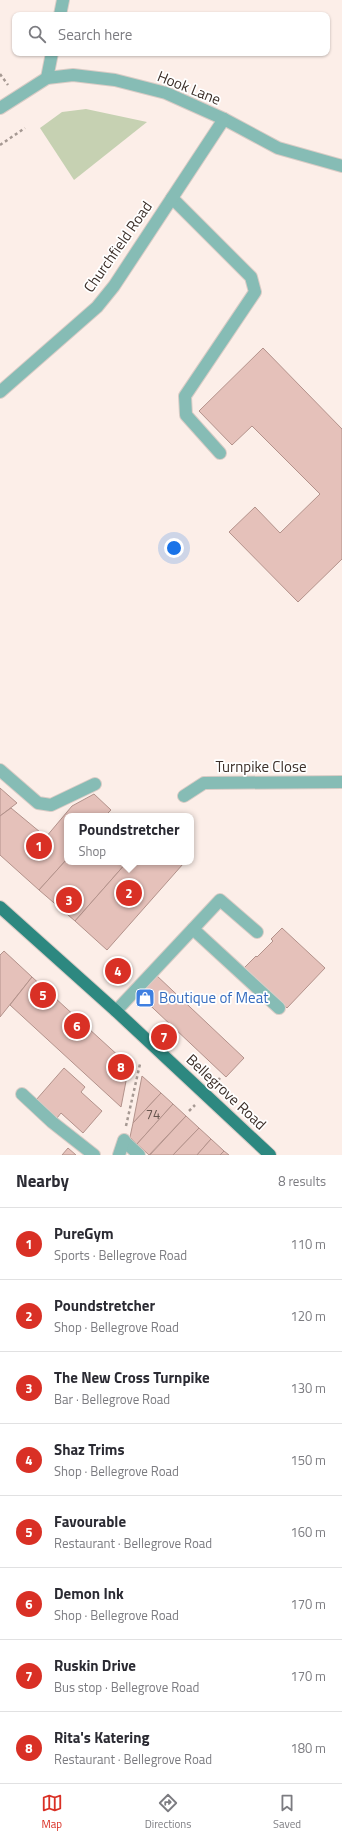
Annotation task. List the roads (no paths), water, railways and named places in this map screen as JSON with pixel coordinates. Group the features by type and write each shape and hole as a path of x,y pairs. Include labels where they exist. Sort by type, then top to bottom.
{"main road":[{"name":"Bellegrove Road","path":"0,907 116,1011 270,1155"}],"street":[{"path":"61,12 63,0"},
{"path":"47,78 51,56"},
{"name":"Hook Lane","path":"0,108 47,78 73,75 115,80 166,93 224,119 278,148 342,166"},
{"name":"Churchfield Road","path":"0,392 96,307 114,286 224,119"},
{"path":"172,198 251,277 255,292 185,396 186,414 220,453"},
{"path":"0,770 38,803 51,805 95,784"},
{"name":"Turnpike Close","path":"184,796 204,783 342,782"},
{"path":"116,1011 220,900 257,932"},
{"path":"193,929 279,1008"},
{"path":"22,1094 52,1122 94,1155"},
{"path":"119,1155 124,1140 139,1155"}],"place":[{"name":"PureGym","path":"39,846"},
{"name":"Poundstretcher","path":"129,893"},
{"name":"The New Cross Turnpike","path":"69,900"},
{"name":"Shaz Trims","path":"118,971"},
{"name":"Favourable","path":"43,995"},
{"name":"Boutique of Meat","path":"145,998"},
{"name":"Demon Ink","path":"77,1026"},
{"name":"Ruskin Drive","path":"164,1037"},
{"name":"Rita's Katering","path":"121,1067"}]}
